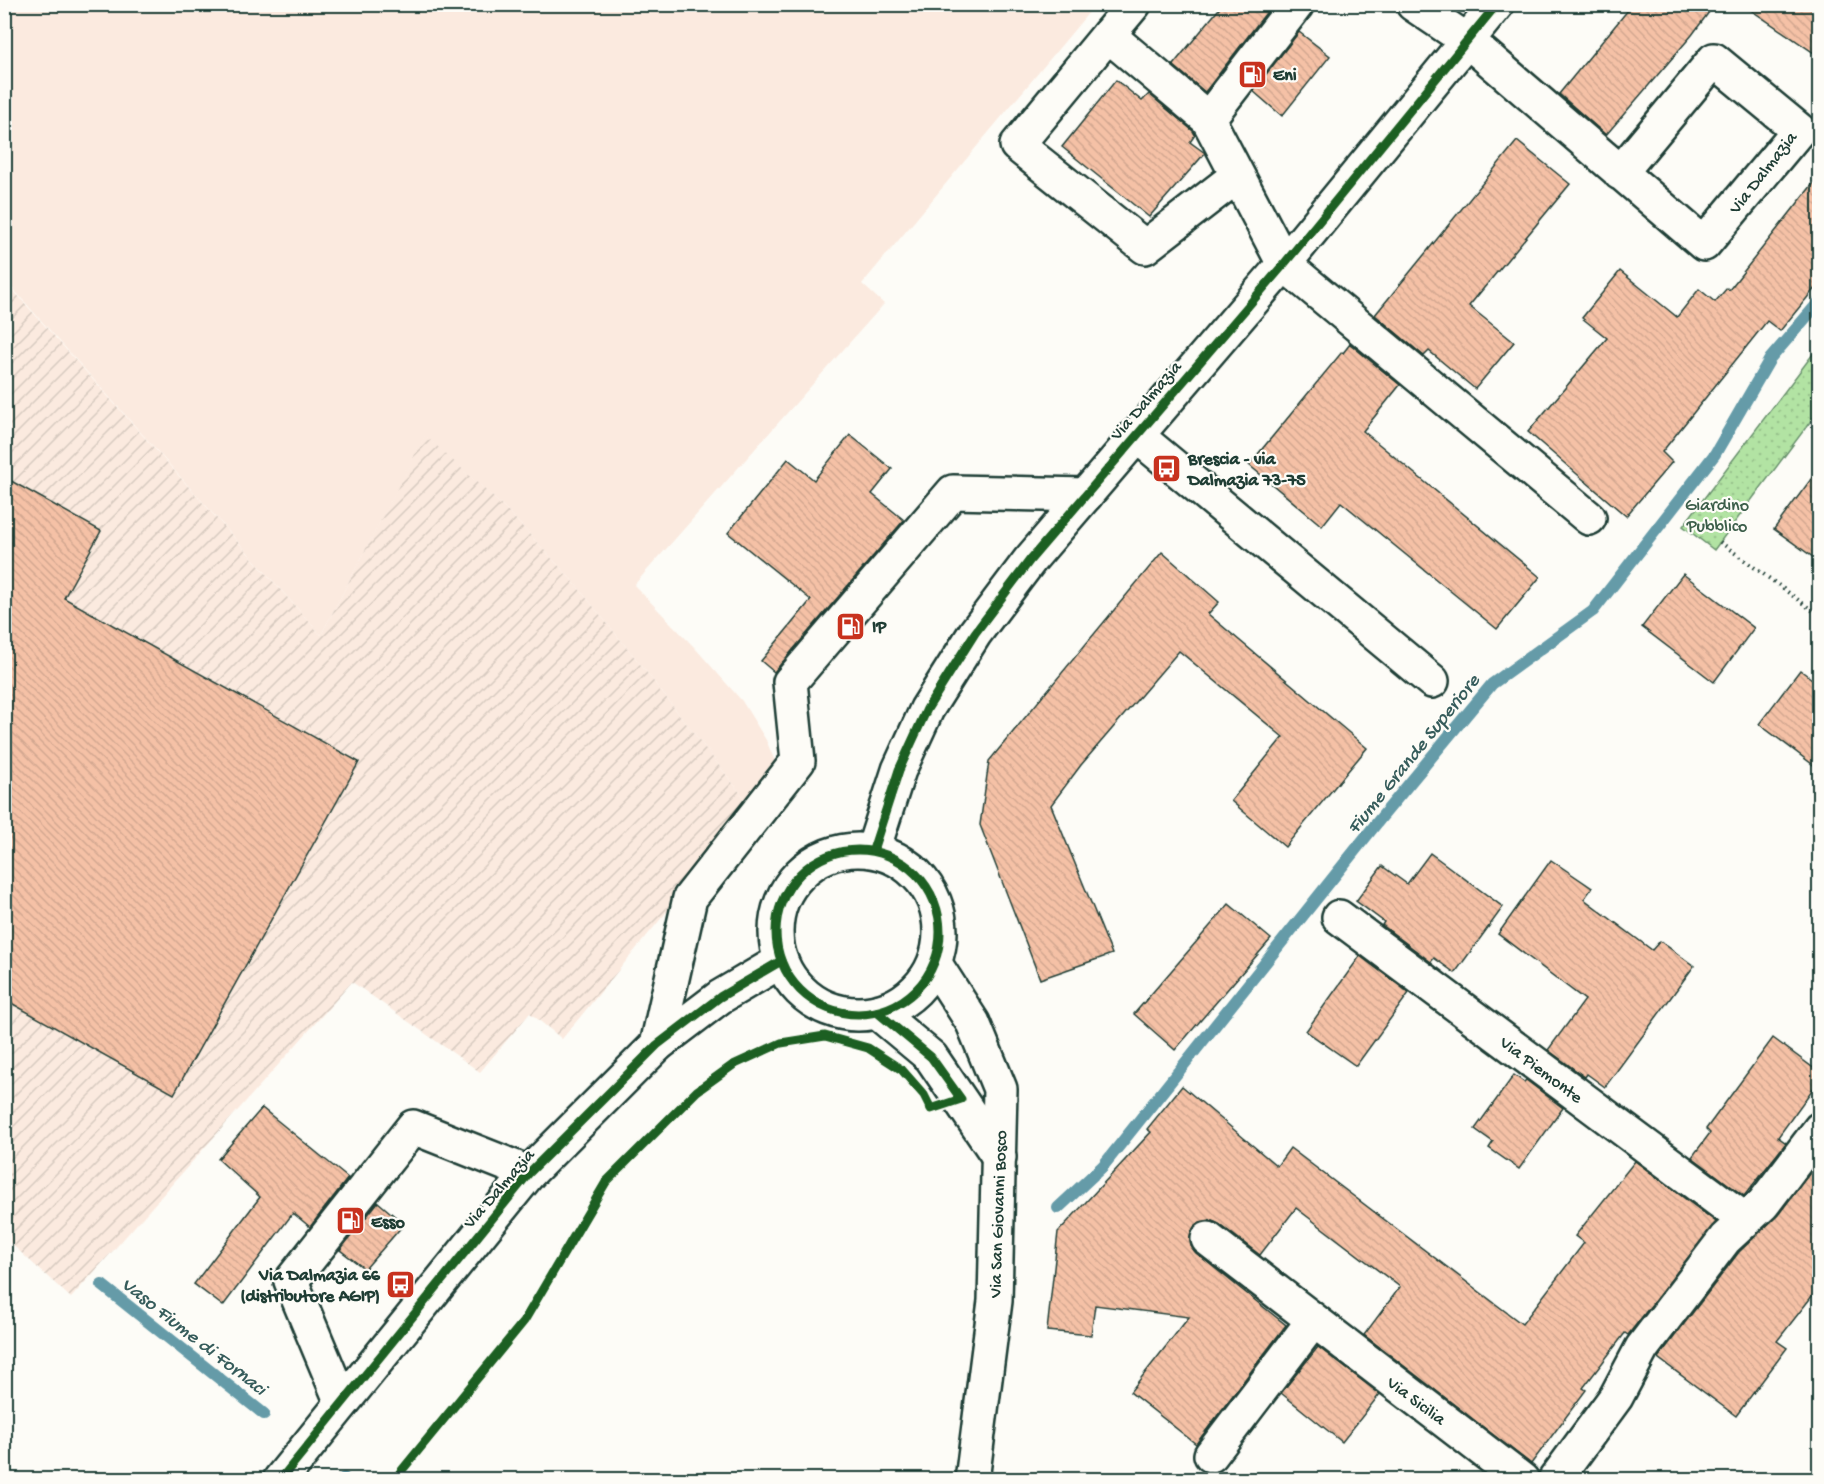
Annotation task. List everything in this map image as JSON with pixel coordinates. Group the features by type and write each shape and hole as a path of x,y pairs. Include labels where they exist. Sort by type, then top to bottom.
{"street":[{"path":"1134,4 1017,146 1145,247 1237,176"},
{"path":"1208,119 1297,4"},
{"path":"1413,4 1468,41"},
{"name":"Via Dalmazia","path":"873,850 899,770 927,709 975,633 1030,560 1284,264 1497,4"},
{"path":"1108,35 1208,119 1284,264 1589,518"},
{"name":"Via Dalmazia","path":"1468,41 1620,173 1704,244 1799,130 1714,60 1620,173"},
{"name":"Via Dalmazia","path":"1136,435 1432,681"},
{"path":"657,1045 690,898 798,761 790,682 953,492 1086,495"},
{"path":"873,850 890,855 921,877 938,910 941,928 940,947 935,964 925,981 895,1006 877,1012 857,1014 837,1012 803,993 790,978 781,961 776,944 779,909 785,893 795,879 822,857 838,851 873,850"},
{"name":"Via Piemonte","path":"1339,916 1745,1220"},
{"name":"Via Dalmazia","path":"280,1479 529,1173 657,1045 720,997 781,961"},
{"name":"Via San Giovanni Bosco","path":"935,964 973,1023 1000,1089 995,1301 972,1479"},
{"path":"877,1012 931,1057 999,1157"},
{"path":"342,1403 291,1281 413,1127 529,1173"},
{"path":"1555,1479 1616,1397 1642,1348 1725,1239 1763,1204 1820,1129"},
{"name":"Via Sicilia","path":"1208,1239 1522,1479"},
{"path":"1211,1455 1313,1321"}],"path":[{"path":"1720,542 1820,616"}],"shaded area":[{"path":"4,5 1095,5 862,284 884,304 634,585 742,701 766,740 780,773 752,808 571,579 505,508 425,436 321,635 5,280"},
{"path":"4,280 321,635 425,435 505,508 571,579 752,808 562,1039 530,1013 480,1072 352,982 71,1298 5,1238"}],"green space":[{"name":"Giardino Pubblico","path":"1819,346 1819,410 1714,550 1683,526"}],"building":[{"path":"1223,4 1264,4 1269,9 1205,92 1173,65"},
{"path":"1633,4 1715,4 1692,35 1606,135 1559,94"},
{"path":"1742,4 1820,4 1820,57"},
{"path":"1299,32 1330,56 1282,116 1253,91"},
{"path":"1116,80 1142,101 1149,94 1193,131 1195,135 1190,142 1205,153 1149,217 1062,147"},
{"path":"1517,141 1570,184 1469,306 1514,342 1475,389 1429,351 1424,356 1375,315"},
{"path":"1820,175 1820,282 1780,331 1767,321 1662,452 1672,462 1626,516 1528,432 1607,338 1582,318 1620,271 1677,317 1699,289 1715,302 1727,288 1729,290"},
{"path":"1350,344 1400,385 1363,431 1540,577 1497,629 1341,502 1322,526 1249,465"},
{"path":"850,435 892,469 872,494 904,520 774,672 761,661 811,600 728,533 788,459 814,480"},
{"path":"1820,467 1820,562 1774,529"},
{"path":"4,477 101,531 64,598 359,762 174,1094 4,999"},
{"path":"1162,552 1219,602 1208,614 1367,748 1285,847 1231,801 1283,737 1179,651 1081,765 1051,805 1112,954 1040,979 980,825 989,761"},
{"path":"1683,574 1754,628 1714,682 1642,627"},
{"path":"1800,670 1820,685 1820,770 1759,724"},
{"path":"1430,853 1503,907 1455,973 1434,958 1431,962 1382,925 1384,922 1356,901 1382,866 1407,884"},
{"path":"1551,860 1592,888 1584,899 1652,950 1660,941 1694,966 1605,1087 1587,1074 1585,1077 1548,1050 1585,1000 1498,934"},
{"path":"1229,904 1271,939 1175,1050 1134,1014"},
{"path":"1360,956 1409,993 1356,1066 1306,1031"},
{"path":"1773,1038 1820,1073 1820,1079 1778,1137 1786,1143 1744,1196 1692,1157 1710,1133 1706,1129"},
{"path":"1514,1075 1524,1082 1526,1080 1563,1108 1519,1169 1489,1148 1493,1142 1475,1129"},
{"path":"1182,1086 1277,1166 1290,1148 1522,1324 1584,1243 1575,1236 1635,1161 1716,1222 1628,1335 1625,1333 1583,1388 1586,1390 1531,1464 1364,1335 1400,1287 1296,1208 1260,1255 1219,1224 1210,1220 1200,1222 1194,1227 1190,1236 1191,1246 1196,1253 1286,1325 1196,1444 1130,1392 1189,1317 1095,1305 1091,1335 1047,1331 1058,1232 1151,1132 1147,1129"},
{"path":"262,1108 348,1178 310,1227 293,1213 223,1306 194,1284 260,1197 218,1159"},
{"path":"1816,1165 1820,1167 1820,1286 1777,1341 1787,1348 1736,1416 1658,1358 1739,1252 1778,1215"},
{"path":"378,1202 404,1224 365,1269 340,1250"},
{"path":"1318,1347 1380,1394 1342,1442 1281,1393"}],"waterway":[{"name":"Fiume Grande Superiore","path":"1058,1208 1103,1166 1380,819 1492,684 1593,611 1715,454 1770,359 1820,301"},
{"name":"Vaso Fiume di Fornaci","path":"102,1285 264,1414"}],"cycle path":[{"path":"873,850 899,770 927,709 975,633 1030,560 1284,264 1497,4"},
{"path":"858,850 874,851 890,856 904,863 916,874 927,886 934,900 939,916 940,932 939,948 934,964 927,978 916,990 904,1001 890,1008 874,1013 858,1014 842,1013 826,1008 812,1001 800,990 789,978 782,964 777,948 776,932 777,916 782,900 789,886 800,874 812,863 826,856 842,851 858,850"},
{"path":"280,1480 529,1173 657,1045 720,997 781,961"},
{"path":"394,1480 524,1321 606,1182 697,1091 733,1065 781,1043 825,1036 868,1048 902,1070 924,1095 931,1109 961,1099 931,1057 877,1012"}],"place":[{"name":"Eni","path":"1252,74"},
{"name":"Brescia - via Dalmazia 73-75","path":"1167,468"},
{"name":"IP","path":"851,626"},
{"name":"Esso","path":"350,1221"},
{"name":"Via Dalmazia 66 (distributore AGIP)","path":"401,1284"}]}
